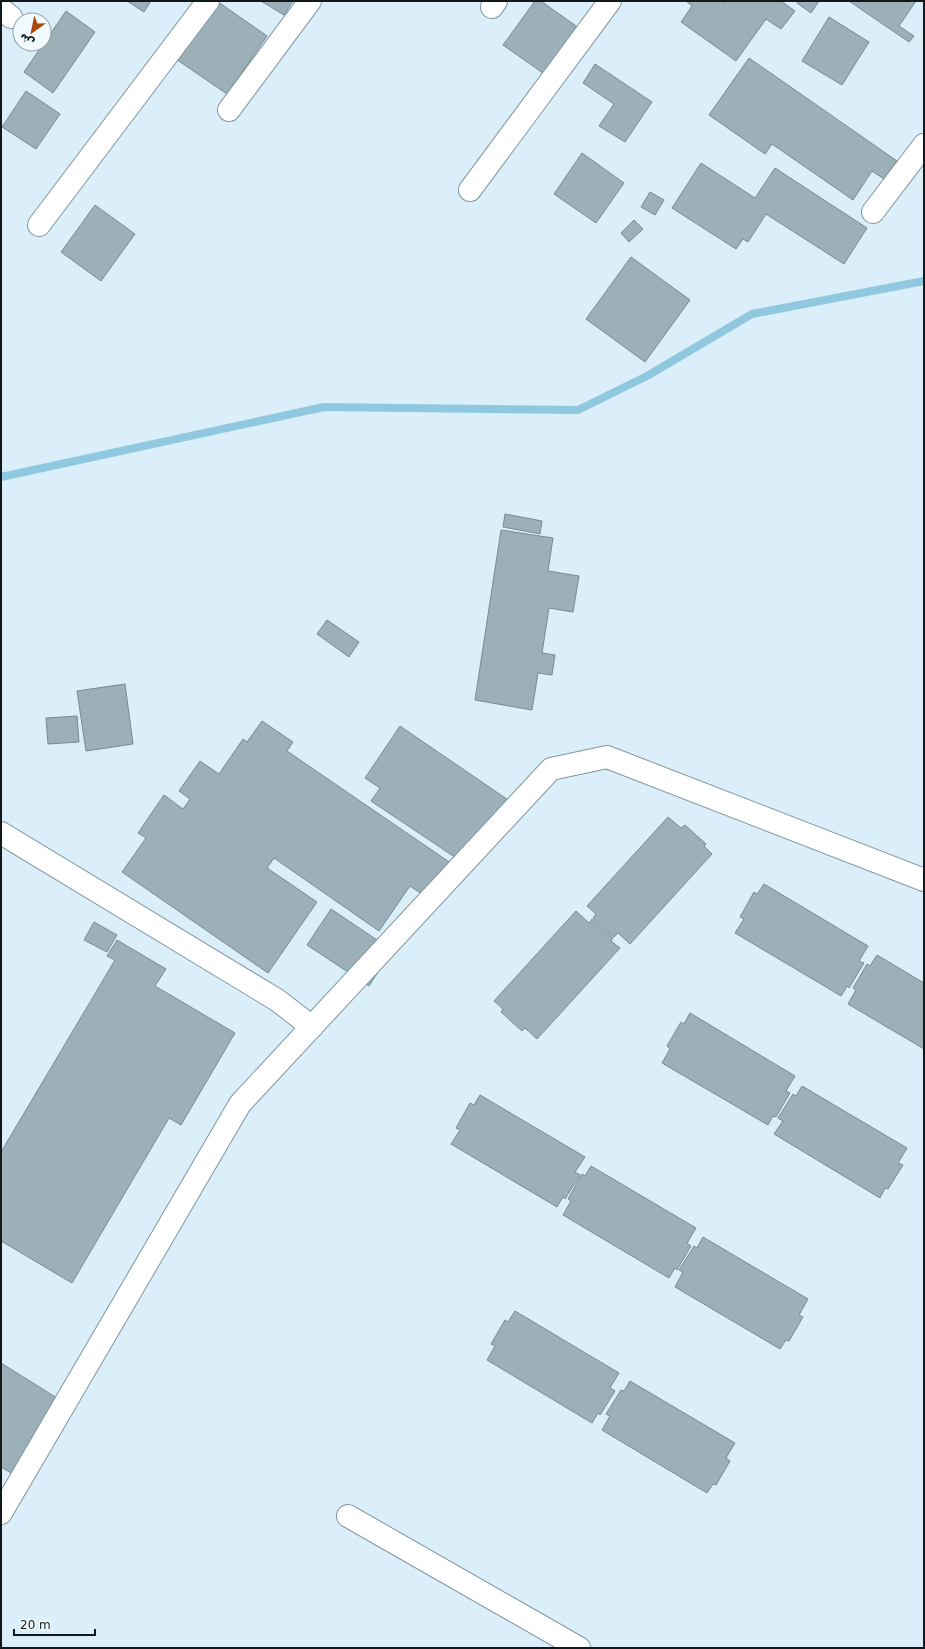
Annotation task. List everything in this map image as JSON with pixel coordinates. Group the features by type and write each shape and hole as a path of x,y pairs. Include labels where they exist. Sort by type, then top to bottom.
{"street":[{"path":"39,225 208,1"},
{"path":"229,110 310,1"},
{"path":"470,190 610,1"},
{"path":"873,212 924,145"},
{"path":"1,1513 240,1104 551,769 607,757 924,880"},
{"path":"1,833 277,1000 312,1027"},
{"path":"348,1516 579,1648"}],"building":[{"path":"127,1 151,1 144,12"},
{"path":"217,1 267,36 227,94 173,57"},
{"path":"261,1 293,1 284,15"},
{"path":"535,1 541,1 583,31 550,78 503,45"},
{"path":"686,1 722,1 725,3 727,1 781,1 795,11 781,29 766,19 736,61 681,22 692,6"},
{"path":"798,1 819,1 811,13 797,3"},
{"path":"849,1 916,1 899,26 914,36 909,42"},
{"path":"66,11 95,32 53,93 24,72 38,52 52,52 52,31"},
{"path":"829,17 869,42 842,85 802,61"},
{"path":"749,58 897,161 884,179 872,171 853,200 772,144 765,154 709,115"},
{"path":"595,64 652,102 625,142 599,126 614,104 583,83"},
{"path":"26,91 60,114 36,149 2,127"},
{"path":"582,153 624,183 596,223 554,194"},
{"path":"701,163 755,198 775,168 867,228 844,264 766,214 748,242 743,239 736,249 672,208"},
{"path":"650,192 664,200 655,215 641,207"},
{"path":"95,205 135,234 101,281 61,252"},
{"path":"634,220 643,229 629,242 621,233"},
{"path":"631,257 690,300 645,362 586,319"},
{"path":"505,514 542,521 540,534 503,527"},
{"path":"501,530 553,538 548,571 579,576 573,612 549,608 542,653 555,655 552,675 538,673 532,710 475,700"},
{"path":"327,620 359,642 349,657 317,634"},
{"path":"125,684 133,744 86,751 77,691"},
{"path":"77,716 79,742 48,744 46,718"},
{"path":"262,721 293,742 287,751 455,866 431,900 410,886 379,931 274,858 267,868 317,902 268,973 122,872 146,838 138,833 164,795 183,809 190,799 179,791 200,761 219,774 243,739 247,742"},
{"path":"400,726 514,804 471,868 371,801 380,788 365,778"},
{"path":"668,817 681,828 685,825 706,844 704,846 712,854 630,944 618,933 614,937 593,918 596,914 587,906"},
{"path":"764,884 868,946 859,961 864,963 849,988 847,986 841,996 735,933 744,919 740,917 754,892 757,894"},
{"path":"331,909 392,950 369,986 307,945"},
{"path":"576,911 589,923 592,919 613,938 611,941 620,948 537,1039 525,1028 522,1031 501,1012 503,1009 494,1001"},
{"path":"94,922 117,935 107,952 84,940"},
{"path":"117,940 166,969 155,986 235,1033 181,1125 169,1118 72,1283 1,1241 1,1152 115,960 107,956"},
{"path":"877,955 924,983 924,1049 848,1004 856,990 853,988 867,964 870,966"},
{"path":"690,1013 795,1076 786,1091 790,1093 776,1117 773,1116 768,1125 662,1063 670,1049 667,1046 681,1022 684,1024"},
{"path":"802,1086 907,1148 898,1163 903,1165 888,1189 885,1188 880,1198 774,1134 783,1121 778,1118 793,1094 796,1096"},
{"path":"480,1095 585,1157 575,1172 580,1175 565,1199 563,1197 557,1207 451,1144 460,1130 456,1128 470,1103 474,1105"},
{"path":"591,1166 696,1228 687,1243 691,1246 677,1270 675,1268 669,1278 563,1215 571,1201 568,1199 582,1174 585,1176"},
{"path":"703,1237 808,1299 799,1315 803,1317 789,1341 786,1340 780,1349 675,1287 683,1272 679,1270 694,1246 697,1248"},
{"path":"515,1311 619,1373 610,1388 615,1391 600,1415 598,1413 592,1423 487,1360 495,1346 491,1344 505,1320 508,1322"},
{"path":"1,1363 57,1398 11,1473 1,1467"},
{"path":"630,1381 735,1443 726,1458 730,1461 716,1485 713,1484 707,1493 602,1430 610,1416 606,1414 621,1390 624,1391"}],"waterway":[{"path":"1,477 324,407 578,410 647,376 752,314 924,281"}]}
